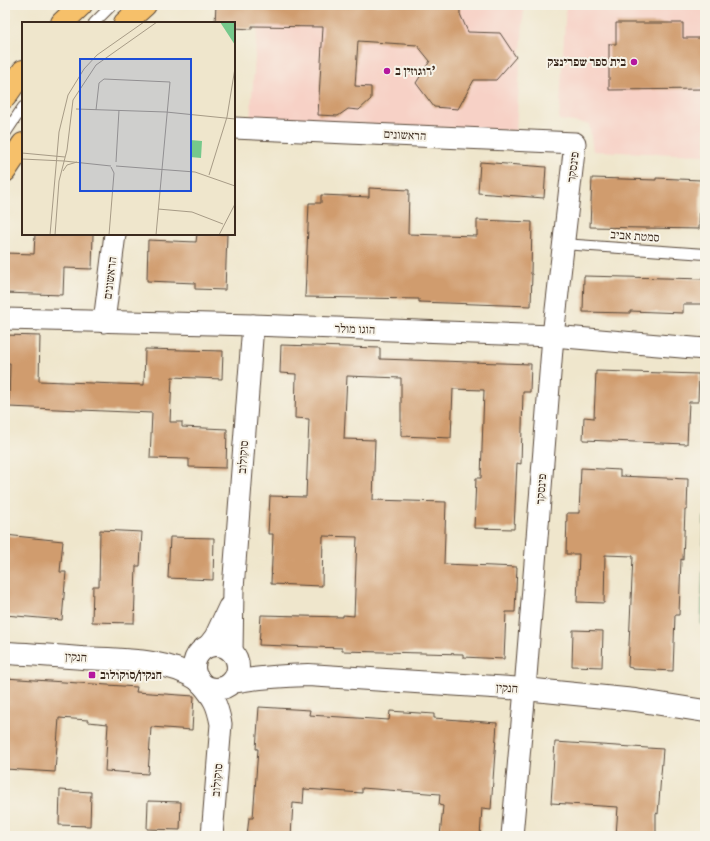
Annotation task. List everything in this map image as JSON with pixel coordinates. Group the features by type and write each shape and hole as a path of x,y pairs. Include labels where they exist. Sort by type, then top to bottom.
{"main road":[{"path":"63,22 81,5"},
{"path":"126,22 145,5"},
{"path":"5,97 22,72"},
{"path":"5,171 22,146"}],"street":[{"name":"הראשונים","path":"235,128 575,143"},
{"name":"פינסקר","path":"512,836 553,336 575,143"},
{"name":"הראשונים","path":"104,322 115,235"},
{"name":"הוגו מולר","path":"5,319 253,325 553,336 705,349"},
{"name":"סוקולוב","path":"234,653 233,589 253,325"},
{"name":"סוקולוב","path":"205,648 215,637 221,626 229,606 233,589"},
{"path":"216,645 223,646 234,653 238,661 239,668 233,682 221,689 214,689 206,687 200,682 194,670 194,662 197,656 205,648 216,645"},
{"name":"חנקין","path":"137,661 173,657 205,648"},
{"name":"חנקין","path":"9,652 137,661 162,665 187,672 200,682"},
{"name":"חנקין","path":"234,653 253,661 308,675"},
{"name":"חנקין","path":"233,682 252,678 308,675 525,689 635,700 705,711"},
{"name":"סוקולוב","path":"200,682 214,698 221,724 212,836"}],"lane":[{"path":"95,22 112,5"},
{"path":"5,134 22,108"},
{"name":"סמטת אביב","path":"564,244 705,254"}],"shaded area":[{"name":"רוגוזין ב'","path":"262,5 524,5 516,131 250,120 258,23"},
{"name":"בית ספר שפרינצק","path":"566,5 705,5 705,155 593,151 589,124 559,120"}],"green space":[{"path":"704,517 705,625 701,625"}],"building":[{"path":"216,5 460,5 460,14 468,32 500,33 516,57 496,80 474,80 458,109 434,107 416,83 430,61 417,45 358,41 355,86 371,87 371,99 359,110 348,109 338,116 318,115 323,27 252,26 252,29 235,28 235,22 215,22"},
{"path":"616,23 683,23 683,38 705,38 705,89 609,90 609,44 616,44"},
{"path":"480,162 546,167 544,198 478,193"},
{"path":"592,178 701,180 699,229 590,227"},
{"path":"369,188 409,190 408,234 477,236 477,220 532,222 531,306 419,302 419,299 305,297 309,203 321,203 321,195 369,197"},
{"path":"35,235 93,235 92,269 64,268 63,295 5,293 5,253 34,254"},
{"path":"197,235 227,235 225,290 195,289 195,283 147,281 148,240 196,242"},
{"path":"584,276 705,279 705,304 683,304 683,313 630,311 630,313 583,312"},
{"path":"5,335 40,336 39,381 144,385 145,349 223,351 222,379 172,377 170,422 182,422 182,427 227,429 226,468 189,467 189,459 150,458 152,413 9,407 10,363 5,363"},
{"path":"281,345 380,348 380,359 531,364 530,392 523,392 521,464 517,463 514,529 474,528 476,478 481,478 484,390 453,389 451,438 401,436 401,378 347,376 344,439 375,440 373,500 446,502 444,564 517,567 515,612 506,612 504,659 463,657 463,654 342,651 342,648 259,645 261,615 354,616 357,537 323,536 322,586 271,584 273,534 268,534 270,496 306,497 309,419 295,418 296,374 280,373"},
{"path":"596,371 699,374 698,402 689,402 687,444 583,440 584,417 594,418"},
{"path":"581,468 620,470 620,476 688,479 683,560 681,559 679,615 675,615 673,671 632,669 628,667 633,556 605,555 604,603 577,602 579,554 566,554 567,513 579,513"},
{"path":"100,530 142,532 140,566 136,566 134,623 92,622 93,586 99,586"},
{"path":"5,535 63,541 60,572 66,572 62,620 5,615"},
{"path":"170,537 214,538 213,580 168,578"},
{"path":"573,630 603,631 602,667 572,666"},
{"path":"5,678 137,687 136,692 194,696 192,730 151,727 148,774 105,771 108,724 88,722 88,720 59,718 55,772 5,769"},
{"path":"259,707 310,710 309,715 389,720 390,711 434,714 434,718 497,723 491,809 482,808 480,836 440,836 443,806 439,805 440,794 362,788 362,793 304,789 303,804 293,803 291,836 247,836 249,818 253,818 258,749 256,749"},
{"path":"555,742 663,749 658,814 656,813 656,836 616,836 618,807 551,803"},
{"path":"60,790 91,792 90,826 59,825"},
{"path":"148,801 181,802 180,830 147,829"}],"place":[{"name":"בית ספר שפרינצק","path":"634,62"},
{"name":"רוגוזין ב'","path":"387,71"},
{"name":"חנקין/סוקולוב","path":"92,675"}]}
